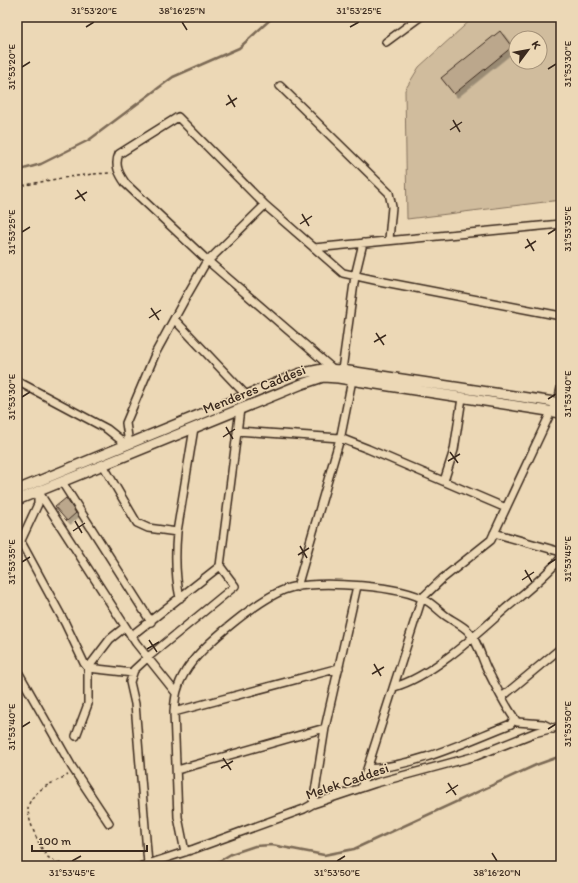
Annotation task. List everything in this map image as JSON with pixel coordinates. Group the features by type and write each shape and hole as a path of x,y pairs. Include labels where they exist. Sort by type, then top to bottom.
{"main road":[{"name":"Menderes Caddesi","path":"17,490 246,395 298,374 314,370 342,370 560,403"},
{"name":"Menderes Caddesi","path":"17,500 315,379 331,377 561,413"}],"street":[{"path":"386,42 420,17"},
{"path":"280,86 389,193 392,207 389,240"},
{"path":"332,369 208,261 126,184 119,173 116,160 119,154 178,117 265,204 338,269 355,276 561,316"},
{"path":"128,445 126,423 156,352 174,319 208,261 265,204"},
{"path":"314,248 363,242 561,224"},
{"path":"342,370 355,276 363,242"},
{"path":"174,319 246,395"},
{"path":"297,587 340,438 352,380"},
{"path":"17,381 107,429 128,445"},
{"path":"361,788 422,598 442,579 491,540 551,412 560,403 561,388"},
{"path":"444,481 454,450 462,398"},
{"path":"145,865 135,704 130,682 133,673 147,658 235,586 220,566 240,409"},
{"path":"180,598 177,584 175,557 177,532 194,428"},
{"path":"237,431 340,438 506,508"},
{"path":"103,465 137,523 148,528 177,532"},
{"path":"62,482 151,622"},
{"path":"38,491 131,636 176,693"},
{"path":"17,549 38,504 38,491"},
{"path":"494,533 561,552"},
{"path":"21,542 88,668 133,673"},
{"path":"394,687 407,683 422,675 473,638 528,591 561,558"},
{"path":"131,636 151,622 220,566"},
{"path":"185,852 178,817 174,712 176,693 185,671 216,636 256,606 292,587 320,585 358,586 403,591 422,598 468,631 473,638 502,697 517,722 544,724 553,729"},
{"path":"313,804 325,728 358,586"},
{"path":"76,736 88,704 88,668 110,639 125,627"},
{"path":"502,697 561,648"},
{"path":"174,712 339,668"},
{"path":"17,670 75,771 109,823"},
{"path":"367,769 388,768 417,760 511,724 514,718"},
{"name":"Melek Caddesi","path":"145,865 304,809 313,804 361,788 476,756 534,733 561,726"},
{"path":"177,770 325,728"}],"path":[{"path":"17,187 36,182 92,174 119,173"},
{"path":"66,866 49,858 42,851 36,838 28,812 29,803 34,795 45,787 75,771"}],"shaded area":[{"path":"474,17 543,17 561,23 561,200 407,219 405,90 419,67"}],"building":[{"path":"500,31 508,42 508,50 454,94 441,78"},
{"path":"66,498 76,513 67,521 55,507"}],"waterway":[{"path":"17,171 41,164 89,140 173,77 239,48 273,17"},
{"path":"215,866 216,863 231,854 255,846 272,845 324,855 354,849 536,765 561,756"}]}
